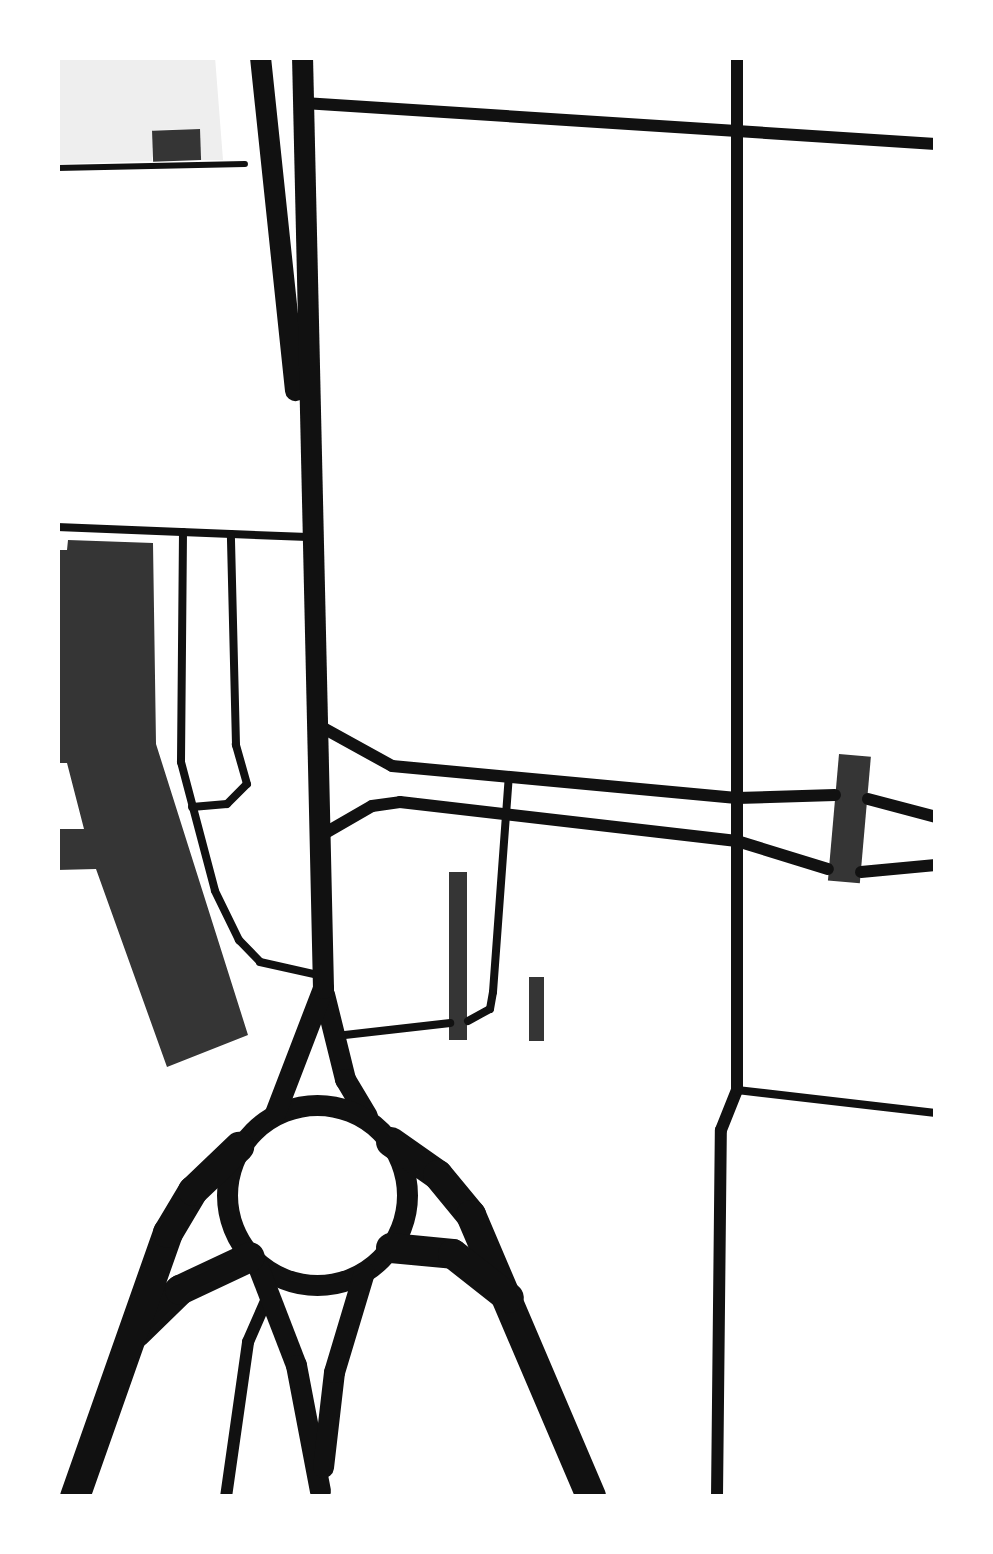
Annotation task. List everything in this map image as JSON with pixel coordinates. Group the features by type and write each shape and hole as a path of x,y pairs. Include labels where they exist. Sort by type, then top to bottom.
{"highway":[{"path":"381,1132 438,1175 471,1215 591,1497"},
{"path":"75,1497 168,1233 193,1191 239,1148"},
{"path":"391,1248 453,1255 509,1298"},
{"path":"132,1338 180,1290 253,1261"}],"main road":[{"path":"260,57 308,492"},
{"path":"253,1261 308,1286 364,1272 391,1248 408,1195 381,1132 354,1099 322,982 302,57"},
{"path":"320,1494 305,1399 270,1292 227,1208 239,1148 275,1113 322,982"},
{"path":"275,1113 325,1104 381,1132"},
{"path":"320,1494 334,1372 364,1272"}],"street":[{"path":"717,1497 721,1130 737,1090 737,57"},
{"path":"304,103 936,144"},
{"path":"315,723 392,766 737,798 835,795"},
{"path":"868,799 936,817"},
{"path":"320,837 372,806 505,813 737,841 829,869"},
{"path":"861,872 936,865"},
{"path":"226,1497 248,1342 270,1292"}],"lane":[{"path":"57,527 309,537"},
{"path":"182,532 177,681 181,762 215,891 239,940 260,962 322,982"},
{"path":"192,807 227,804 247,784 236,745 231,534"},
{"path":"468,1021 490,1009 493,992 508,776"},
{"path":"335,1036 450,1022"},
{"path":"737,1090 936,1113"}],"path":[{"path":"57,168 270,165"}],"shaded area":[{"path":"57,57 215,57 223,160 201,160 199,129 153,130 152,161 57,164"}],"building":[{"path":"200,129 201,160 153,162 152,131"},
{"path":"68,540 153,543 156,744 248,1035 167,1067 96,869 57,870 57,829 84,829 67,763 57,763 57,550 67,550"},
{"path":"839,754 871,757 860,883 828,881"},
{"path":"449,872 467,872 467,1040 449,1040"},
{"path":"529,977 544,977 544,1041 529,1041"}]}
